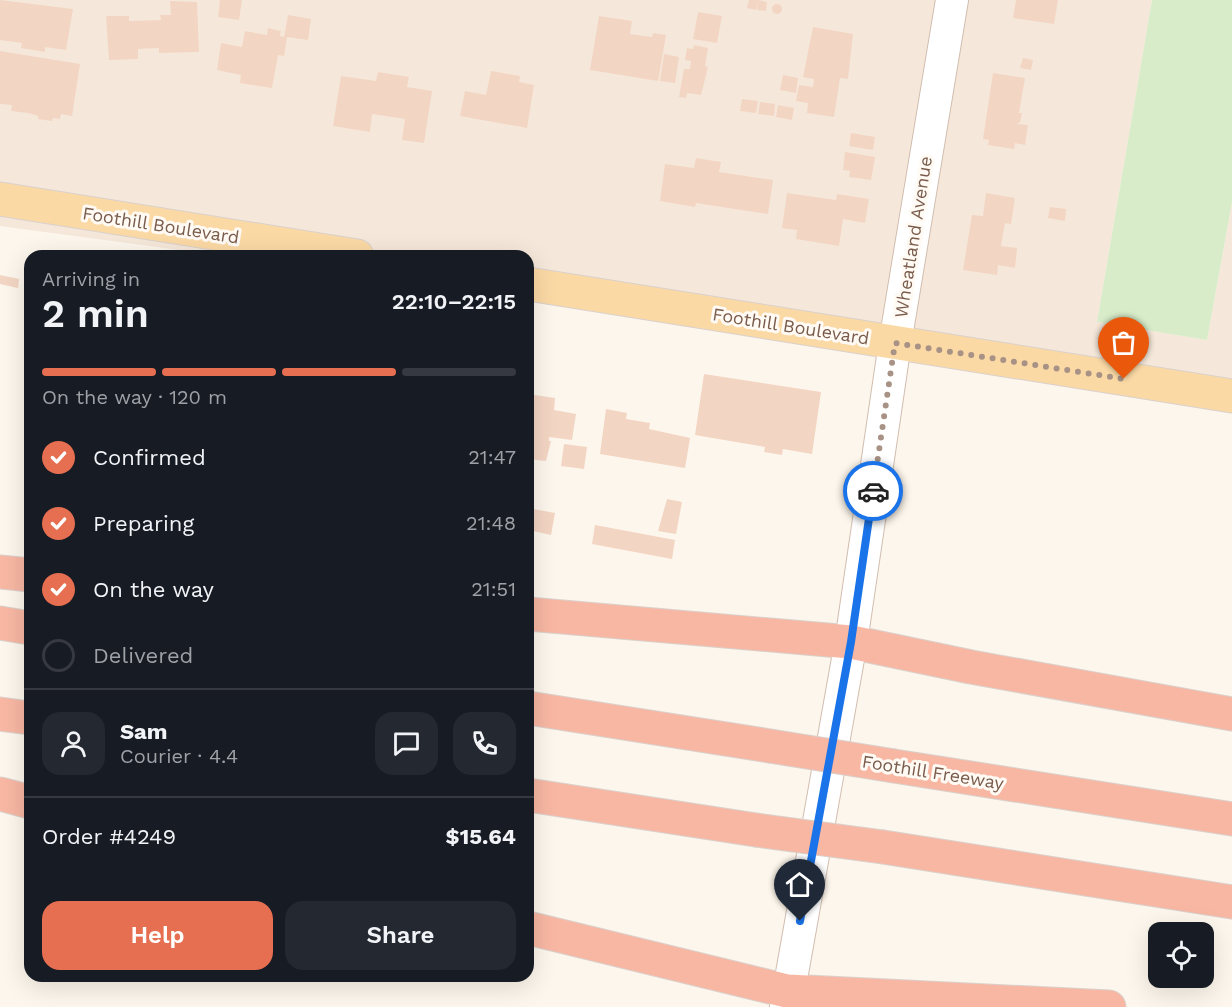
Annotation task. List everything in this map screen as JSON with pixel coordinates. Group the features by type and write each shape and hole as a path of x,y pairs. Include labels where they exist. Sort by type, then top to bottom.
{"highway":[{"path":"0,572 24,574"},
{"path":"534,615 851,642 971,667 1232,714"},
{"path":"0,623 24,627"},
{"name":"Foothill Freeway","path":"534,709 1232,819"},
{"path":"0,714 24,717"},
{"path":"0,794 24,800"},
{"path":"534,796 883,847 1232,902"},
{"path":"534,930 786,999 1109,1007"}],"main road":[{"name":"Foothill Boulevard","path":"0,199 319,250"},
{"name":"Foothill Boulevard","path":"534,285 1232,396"}],"street":[{"name":"Wheatland Avenue","path":"786,999 851,642 895,343 952,0"}],"shaded area":[{"path":"0,0 1152,0 1097,322 1207,340 1232,202 1232,396 534,299 534,250 179,250 0,226"}],"green space":[{"path":"1152,0 1232,0 1232,202 1207,340 1097,322"}],"building":[{"path":"0,0 73,9 66,50 45,47 45,52 21,48 22,43 0,40"},
{"path":"220,0 242,0 239,20 218,17"},
{"path":"749,0 758,0 756,10 747,8"},
{"path":"758,0 767,2 766,11 757,10"},
{"path":"1016,0 1058,0 1054,24 1013,18"},
{"path":"170,1 197,2 199,52 159,53 159,48 138,49 138,59 109,60 106,16 129,16 129,21 161,20 160,15 171,15"},
{"path":"777,4 781,5 781,13 777,14 773,13 772,9 773,5"},
{"path":"698,12 722,16 717,43 693,39"},
{"path":"288,15 311,19 308,40 287,37 284,56 278,55 272,88 240,83 241,75 217,70 221,43 242,47 245,31 267,35 268,28 281,31 280,36 284,37"},
{"path":"599,16 632,21 630,34 652,37 653,33 666,35 658,81 590,70"},
{"path":"813,27 853,34 848,79 840,78 834,117 807,113 808,103 796,101 799,85 813,87 814,79 803,77"},
{"path":"694,45 708,48 705,66 708,67 701,95 687,93 686,98 679,97 684,69 690,69 691,61 685,60 687,48 693,49"},
{"path":"0,51 80,64 72,116 61,114 60,119 53,118 52,121 38,119 38,116 28,113 11,111 12,105 0,104"},
{"path":"664,54 679,57 675,83 660,81"},
{"path":"1023,58 1033,60 1031,70 1020,68"},
{"path":"491,71 520,76 519,82 534,85 527,128 460,116 465,91 486,95"},
{"path":"378,72 409,77 407,87 432,91 424,143 402,140 405,119 372,114 370,132 333,126 341,76 376,81"},
{"path":"993,73 1025,78 1019,113 1022,113 1020,122 1017,124 1028,125 1025,145 1015,143 1014,149 988,145 989,140 983,139"},
{"path":"783,75 798,78 796,93 780,90"},
{"path":"742,99 758,101 756,113 740,111"},
{"path":"760,102 775,104 774,116 758,114"},
{"path":"778,105 794,108 792,120 776,117"},
{"path":"851,133 875,137 873,150 849,146"},
{"path":"845,152 875,157 871,180 849,177 850,171 843,170"},
{"path":"696,158 721,162 719,172 773,180 768,214 696,203 695,207 660,201 665,164 694,168"},
{"path":"787,193 836,200 837,194 869,199 865,223 843,219 839,246 796,239 797,230 782,228"},
{"path":"986,193 1015,198 1011,224 1005,223 1001,246 1017,248 1015,268 998,265 997,275 963,270 972,215 983,216"},
{"path":"1050,207 1066,209 1065,221 1048,218"},
{"path":"0,275 19,279 18,288 0,284"},
{"path":"704,374 821,392 812,454 783,449 782,455 764,452 765,447 695,435"},
{"path":"534,395 555,398 554,410 576,414 572,440 549,437 551,441 546,461 534,460"},
{"path":"606,409 627,413 626,419 650,423 649,429 690,438 685,468 600,454"},
{"path":"564,444 587,447 584,469 561,466"},
{"path":"667,499 682,502 676,534 658,531"},
{"path":"534,509 555,513 551,535 534,531"},
{"path":"595,525 675,540 672,559 592,544"}],"way so far":[{"path":"873,491 895,343 1124,379"}],"route":[{"path":"800,921 851,642 873,491"}]}
